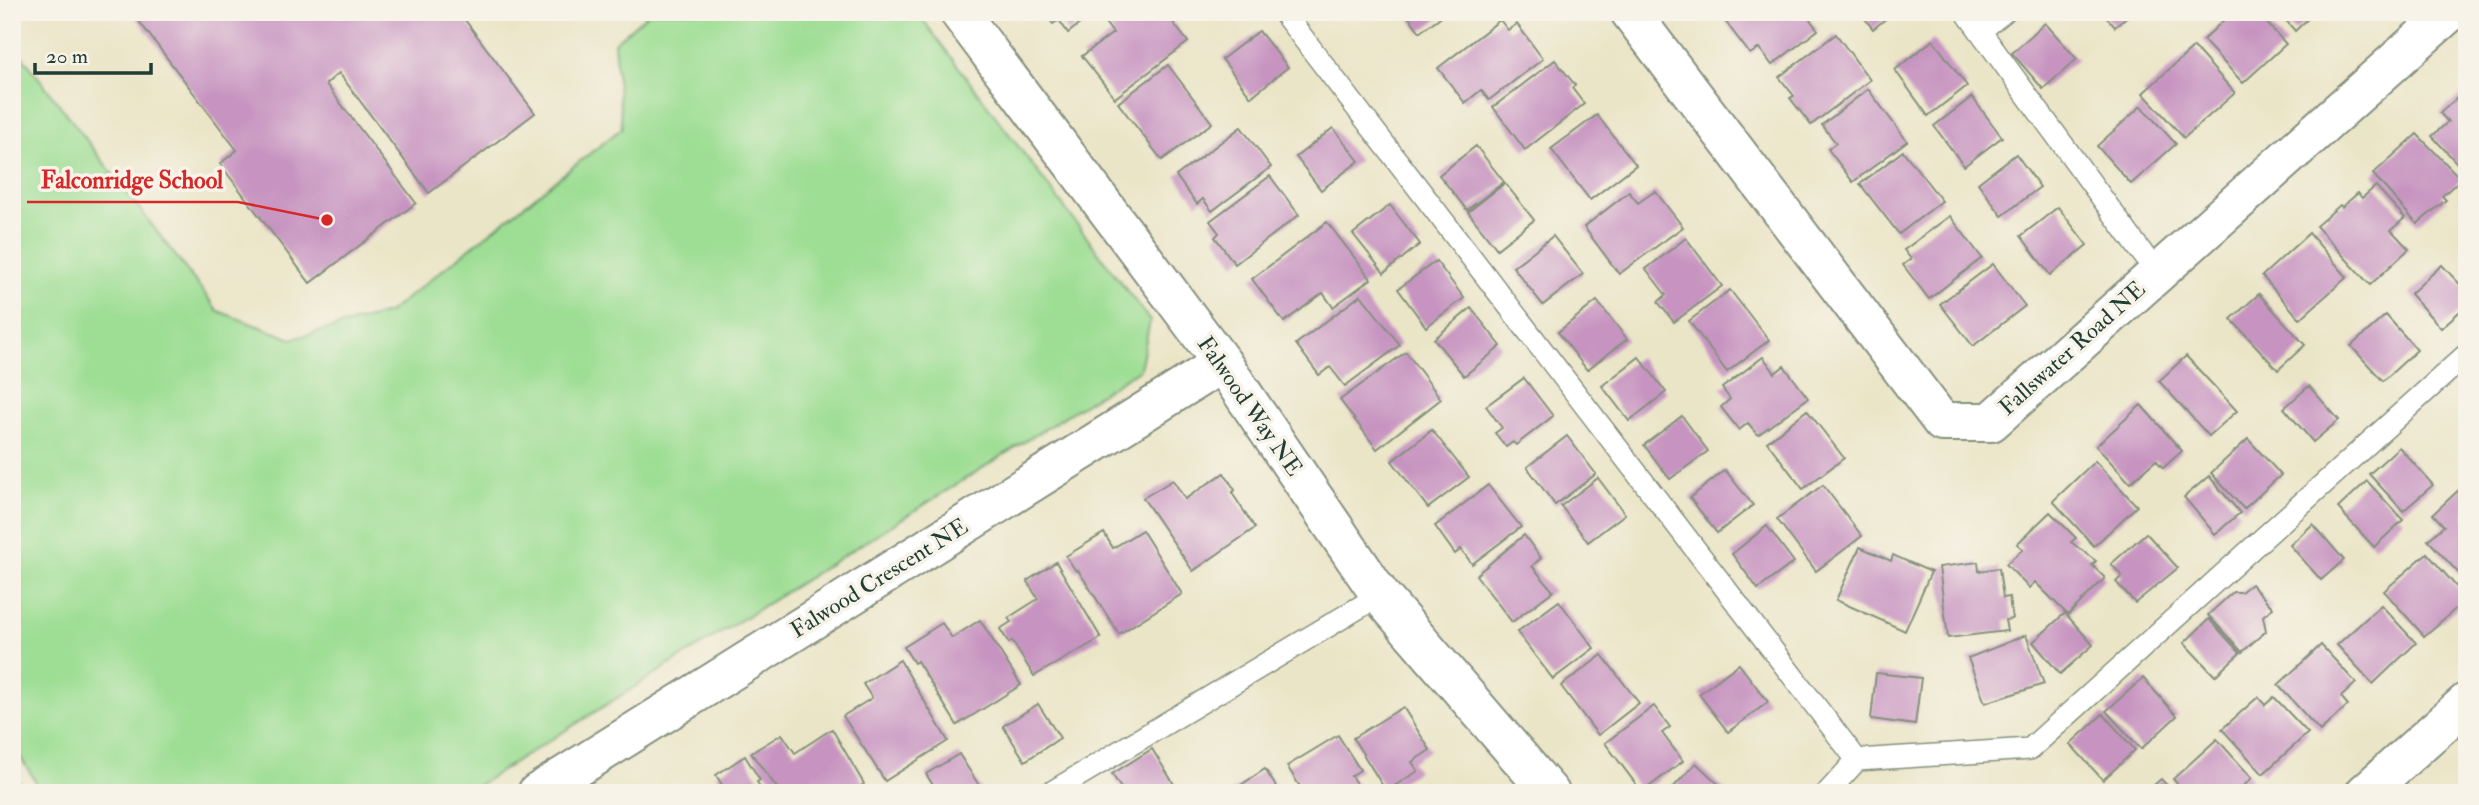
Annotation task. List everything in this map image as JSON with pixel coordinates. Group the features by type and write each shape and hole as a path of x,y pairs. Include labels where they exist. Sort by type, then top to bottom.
{"street":[{"name":"Falwood Way NE","path":"959,12 1222,363 1380,595 1537,789"},
{"name":"Fallswater Road NE","path":"1630,12 1942,422 1992,422 2156,272 2450,12"},
{"name":"Falwood Crescent NE","path":"537,793 1222,363"},
{"path":"2365,793 2467,702"}],"lane":[{"path":"1283,12 1857,760"},
{"path":"1966,12 2156,272"},
{"path":"1980,31 2004,12"},
{"path":"1827,793 1857,760 2030,749 2467,354"},
{"path":"1050,793 1380,595"}],"green space":[{"path":"650,12 917,12 1150,321 1140,369 466,793 43,793 12,744 12,43 218,311 292,339 388,313 622,128 614,43"}],"building":[{"path":"132,12 459,12 535,113 429,193 339,73 326,84 416,203 310,283 220,164 237,150"},
{"path":"1044,12 1095,12 1068,33 1059,20 1053,24"},
{"path":"1114,12 1165,12 1188,42 1115,98 1082,56 1113,33 1103,20"},
{"path":"1405,12 1447,12 1420,32"},
{"path":"1736,12 1804,12 1818,30 1772,65 1759,48 1750,54 1725,21"},
{"path":"1860,12 1894,12 1873,29"},
{"path":"2102,12 2132,12 2115,27"},
{"path":"2232,12 2257,12 2286,44 2243,83 2203,40"},
{"path":"2279,12 2315,12 2295,31"},
{"path":"1500,20 1508,30 1517,24 1543,59 1489,100 1481,90 1465,103 1438,68"},
{"path":"2045,23 2077,59 2043,89 2012,53"},
{"path":"1259,31 1288,67 1251,97 1222,59"},
{"path":"1836,34 1870,80 1811,125 1790,98 1794,96 1779,77"},
{"path":"1933,40 1967,86 1928,116 1895,70"},
{"path":"2194,47 2235,93 2184,138 2143,93"},
{"path":"1555,60 1575,85 1572,88 1584,104 1525,150 1493,107"},
{"path":"1168,65 1212,123 1162,160 1118,103"},
{"path":"1868,89 1907,141 1853,182 1828,149 1836,143 1822,125"},
{"path":"2467,89 2467,174 2432,136 2448,122 2440,113"},
{"path":"1972,97 2002,137 1964,166 1934,126"},
{"path":"2141,106 2176,144 2131,184 2097,146"},
{"path":"1597,115 1636,165 1590,200 1551,149"},
{"path":"1241,127 1271,167 1212,211 1203,199 1197,204 1176,176"},
{"path":"1333,128 1359,161 1321,190 1296,157"},
{"path":"2417,134 2461,179 2442,196 2446,200 2417,224 2373,174"},
{"path":"1476,146 1504,182 1467,210 1439,175"},
{"path":"1903,151 1942,201 1899,234 1860,184"},
{"path":"2016,154 2040,187 2002,216 1978,183"},
{"path":"1270,176 1299,215 1235,264 1215,237 1219,233 1210,221"},
{"path":"1505,183 1534,220 1497,249 1468,212"},
{"path":"2376,186 2405,218 2391,230 2409,249 2370,285 2316,226 2358,193 2362,198"},
{"path":"1655,191 1683,227 1619,274 1584,227 1629,192 1638,203"},
{"path":"1390,205 1420,244 1384,273 1353,234"},
{"path":"2058,207 2087,245 2050,275 2021,236"},
{"path":"1950,216 1982,258 1929,299 1903,265 1911,259 1904,250"},
{"path":"1327,222 1371,279 1333,307 1323,293 1284,322 1252,279"},
{"path":"2309,233 2347,277 2300,319 2262,276"},
{"path":"1553,236 1583,274 1543,305 1513,267"},
{"path":"1686,238 1722,286 1674,322 1658,302 1666,295 1646,269"},
{"path":"1436,261 1464,298 1426,327 1398,289"},
{"path":"1993,264 2025,306 1973,346 1940,304"},
{"path":"2442,265 2467,292 2467,305 2441,328 2410,294"},
{"path":"1730,290 1769,340 1727,372 1689,321"},
{"path":"2259,294 2305,345 2278,370 2231,319"},
{"path":"1361,295 1400,345 1345,386 1330,367 1319,375 1296,344"},
{"path":"1597,301 1627,339 1587,370 1558,332"},
{"path":"1471,308 1501,346 1464,376 1434,339"},
{"path":"2386,315 2417,350 2383,381 2351,346"},
{"path":"1406,352 1441,399 1377,449 1340,400"},
{"path":"2186,356 2237,411 2209,436 2159,381"},
{"path":"1639,357 1666,392 1629,421 1602,386"},
{"path":"1763,357 1775,373 1784,366 1808,398 1758,435 1748,423 1739,430 1721,407 1730,399 1722,388"},
{"path":"1524,378 1553,416 1516,445 1513,442 1506,447 1495,433 1502,428 1486,406"},
{"path":"2309,386 2339,420 2313,442 2284,408"},
{"path":"2141,405 2182,451 2163,468 2156,460 2130,483 2096,446"},
{"path":"1807,410 1844,458 1803,489 1767,442"},
{"path":"1682,416 1708,451 1670,479 1644,445"},
{"path":"1432,430 1469,477 1428,508 1392,461"},
{"path":"1567,436 1596,474 1555,505 1527,467"},
{"path":"2248,439 2281,475 2244,509 2211,473"},
{"path":"2399,447 2433,485 2403,511 2369,474"},
{"path":"2095,461 2137,506 2094,546 2053,501"},
{"path":"1725,470 1753,505 1717,533 1690,498"},
{"path":"1224,473 1235,490 1232,493 1255,528 1193,571 1143,498 1173,480 1185,499"},
{"path":"2209,476 2240,513 2215,534 2184,497"},
{"path":"1598,478 1625,514 1588,542 1561,506"},
{"path":"2367,481 2403,520 2374,547 2338,508"},
{"path":"1488,485 1521,527 1472,564 1461,549 1455,554 1435,526"},
{"path":"1823,485 1862,536 1816,571 1777,519"},
{"path":"2463,486 2467,491 2464,579 2428,540 2444,526 2433,514"},
{"path":"2050,512 2076,538 2071,542 2096,561 2092,565 2105,578 2068,615 2035,582 2029,588 2006,564 2023,549 2017,544"},
{"path":"2313,524 2344,560 2321,580 2290,545"},
{"path":"1767,526 1794,562 1758,589 1732,554"},
{"path":"1142,530 1182,594 1119,634 1066,556 1104,533 1113,548"},
{"path":"2146,533 2178,568 2135,603 2116,582 2122,576 2111,564"},
{"path":"1524,535 1541,558 1532,566 1553,591 1512,622 1476,575"},
{"path":"1860,547 1891,561 1893,555 1931,572 1905,631 1836,600"},
{"path":"2427,553 2467,599 2424,636 2384,591"},
{"path":"1056,562 1101,638 1034,676 1012,641 1009,643 1000,629 1011,622 1008,618 1038,599 1027,581"},
{"path":"1978,562 1979,571 1999,568 2003,598 2009,597 2012,619 2005,620 2007,631 1948,638 1939,567"},
{"path":"2251,584 2273,608 2263,616 2266,631 2242,652 2208,615 2233,592 2241,592"},
{"path":"1559,601 1594,648 1553,679 1517,632"},
{"path":"2381,605 2416,643 2373,684 2337,645"},
{"path":"2065,613 2093,645 2060,674 2033,642"},
{"path":"2209,619 2240,653 2215,676 2184,643"},
{"path":"980,620 1021,685 957,725 917,661 914,663 904,647 942,623 952,638"},
{"path":"2026,635 2044,684 1985,703 1968,658"},
{"path":"2321,645 2356,683 2341,697 2348,705 2320,731 2278,685"},
{"path":"1602,655 1639,703 1598,735 1561,686"},
{"path":"900,660 948,741 885,781 843,716 872,698 863,684"},
{"path":"1739,664 1768,702 1728,732 1699,694"},
{"path":"1876,673 1921,678 1915,725 1871,719"},
{"path":"2143,678 2177,716 2141,749 2106,711"},
{"path":"2258,697 2265,705 2274,697 2308,733 2263,774 2222,729"},
{"path":"1038,704 1060,738 1025,761 1003,726"},
{"path":"1654,706 1670,727 1662,733 1683,761 1642,792 1605,743"},
{"path":"1403,707 1430,750 1412,762 1418,771 1386,791 1353,738"},
{"path":"2103,714 2135,750 2103,780 2070,744"},
{"path":"832,729 864,784 849,793 781,793 751,753 782,734 795,753"},
{"path":"1338,735 1360,770 1351,776 1363,793 1304,793 1287,766"},
{"path":"2217,739 2252,778 2236,793 2185,793 2173,779"},
{"path":"1152,749 1177,789 1171,793 1124,793 1112,774"},
{"path":"959,754 982,790 938,793 926,774"},
{"path":"745,756 760,780 757,782 764,793 727,793 716,775"},
{"path":"1696,763 1728,793 1668,793"},
{"path":"1265,769 1280,793 1229,793"},
{"path":"2161,779 2174,793 2145,793"}],"place":[{"name":"Falconridge School","path":"327,220"}]}
